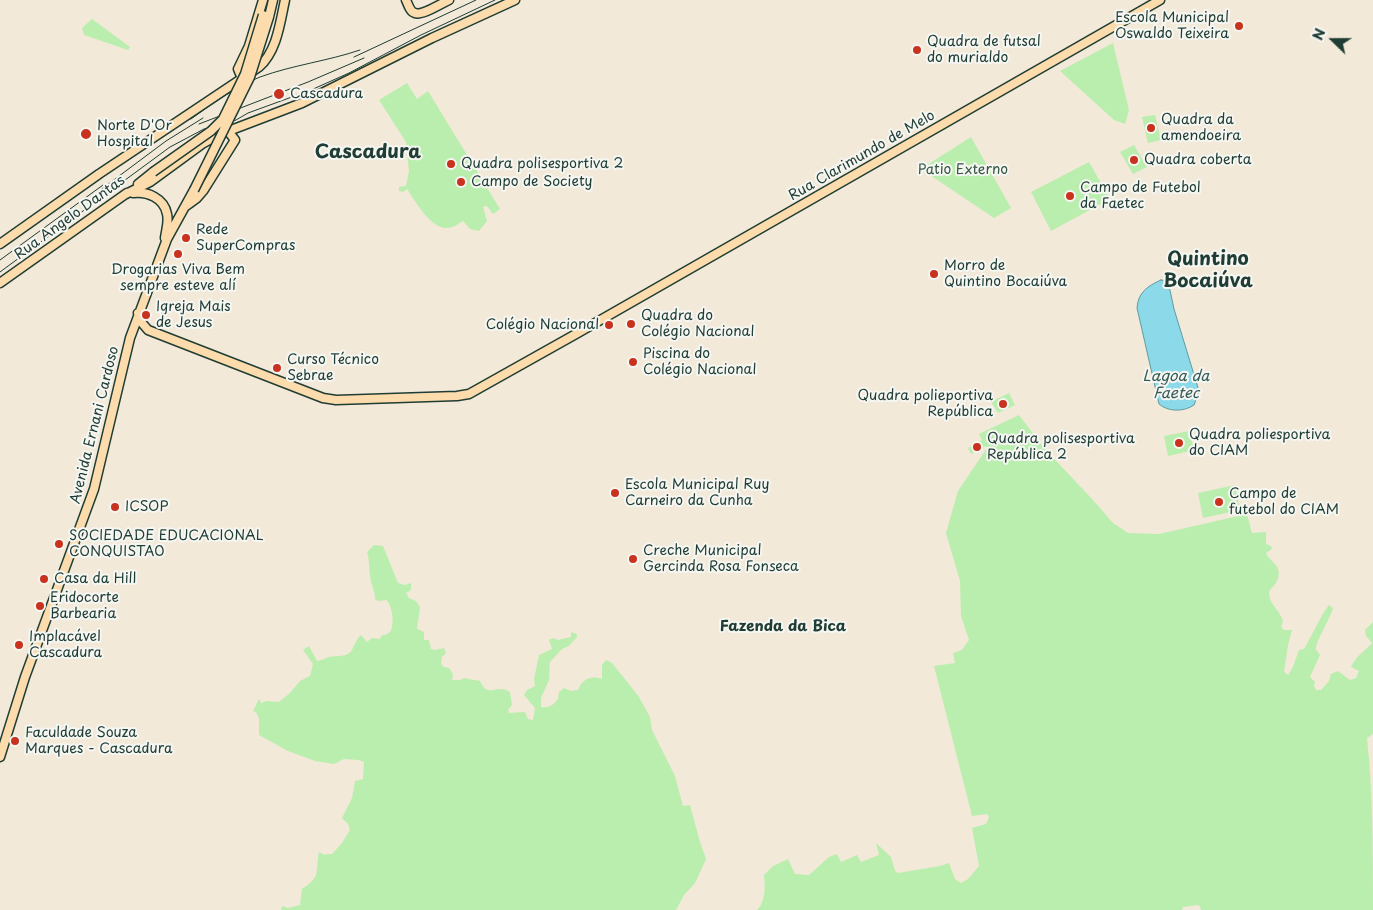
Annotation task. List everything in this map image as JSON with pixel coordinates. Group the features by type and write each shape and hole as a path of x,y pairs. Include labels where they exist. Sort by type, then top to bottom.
{"main road":[{"path":"245,77 241,76 238,69 249,46 263,0"},
{"path":"266,16 267,0"},
{"path":"266,16 273,0"},
{"path":"0,244 99,174 262,64 271,52 286,0"},
{"path":"406,0 412,11 416,14 423,13 449,0"},
{"path":"124,195 150,182 202,144 228,131 302,103 440,34 515,0"},
{"name":"Rua Clarimundo de Melo","path":"148,330 323,398 336,400 470,394 1160,0"},
{"name":"Rua Angelo Dantas","path":"0,283 124,195 211,131 223,119 245,74 266,16"},
{"name":"Avenida Ernani Cardoso","path":"0,756 25,677 94,489 130,338 138,313 163,250 250,77 266,16"},
{"path":"184,207 203,191 236,140 228,131"},
{"path":"124,195 136,192 145,193 157,198 164,206 168,216 163,250"},
{"path":"138,313 142,323 148,330"},
{"path":"130,338 139,331 148,330"}],"green space":[{"path":"92,19 130,47 128,50 84,35 82,28"},
{"path":"1113,43 1129,110 1125,124 1114,120 1060,71"},
{"path":"407,83 417,99 428,91 500,209 493,214 487,206 483,207 487,221 479,231 470,229 463,221 452,227 438,226 420,209 407,189 403,192 399,191 399,187 406,186 409,171 406,142 379,100"},
{"name":"Quadra da amendoeira","path":"1155,115 1161,140 1148,143 1142,117"},
{"name":"Patio Externo","path":"971,137 1011,208 994,218 927,173 927,165"},
{"name":"Quadra coberta","path":"1134,145 1147,167 1133,174 1120,152"},
{"name":"Campo de Futebol da Faetec","path":"1089,162 1110,199 1051,231 1031,192"},
{"name":"Quadra polieportiva República","path":"1009,393 1015,405 998,413 991,402"},
{"path":"1019,415 1044,448 1113,523 1128,533 1159,534 1247,514 1252,533 1266,532 1266,544 1271,546 1272,549 1266,553 1277,566 1279,574 1275,585 1269,591 1269,596 1283,621 1281,627 1284,630 1292,630 1284,672 1288,675 1299,650 1304,649 1329,605 1333,608 1316,646 1316,650 1320,655 1310,677 1315,682 1316,690 1321,690 1329,681 1331,674 1338,671 1350,680 1356,678 1359,671 1351,667 1372,643 1366,636 1365,630 1373,622 1373,734 1367,738 1372,802 1373,910 1201,910 1199,905 1183,907 1182,910 757,910 762,902 765,889 764,875 773,866 788,859 795,874 809,875 829,857 837,854 841,862 857,855 861,862 879,855 876,843 891,857 895,871 898,873 949,863 955,879 961,883 968,879 979,866 972,828 986,824 989,817 987,814 972,816 934,666 955,663 953,653 962,650 969,640 961,616 960,581 946,533 958,491 987,448 986,446 971,454 968,448 982,440 979,434"},
{"name":"Quadra poliesportiva do CIAM","path":"1189,431 1194,450 1168,456 1164,436"},
{"name":"Campo de futebol do CIAM","path":"1235,485 1240,510 1203,518 1198,493"},
{"path":"374,545 383,546 398,583 405,585 411,583 411,590 406,593 420,607 417,629 424,632 424,640 429,640 431,649 444,648 446,653 442,657 441,664 449,668 453,674 452,680 464,678 480,681 487,690 503,689 510,692 512,705 508,710 509,713 525,712 528,719 533,720 535,708 524,695 527,690 535,686 534,679 539,655 552,649 549,640 553,638 558,640 571,637 571,632 577,634 577,637 569,646 562,649 550,662 549,680 541,698 541,707 553,704 558,699 559,692 564,688 571,691 578,690 587,679 594,677 602,679 602,665 606,660 612,663 639,697 650,717 652,730 675,776 683,806 690,805 706,859 695,883 684,895 676,910 281,910 282,906 288,908 300,905 302,889 313,881 315,877 319,852 325,855 332,854 350,830 348,824 342,818 352,798 355,781 363,779 364,762 344,759 334,764 315,761 288,751 259,735 259,718 256,712 253,711 259,699 261,703 267,701 279,702 300,681 310,676 313,664 303,650 309,646 317,661 350,653 361,635 367,642 372,638 380,639 382,635 386,635 391,631 393,619 391,608 387,600 378,601 375,599 371,582 367,552"}],"water":[{"name":"Lagoa da Faetec","path":"1161,280 1168,281 1174,309 1199,391 1194,405 1181,410 1167,409 1159,404 1137,308 1141,294 1151,285"}],"railway":[{"path":"354,57 476,0"},
{"path":"0,272 170,147 204,129 236,120 248,113 311,90 349,73 421,35 495,0"},
{"path":"191,119 233,90 260,77 360,50"},
{"path":"199,124 364,58"},
{"path":"99,191 166,141 203,118"},
{"path":"0,260 103,185"}],"place":[{"name":"Escola Municipal Oswaldo Teixeira","path":"1239,26"},
{"name":"Quadra de futsal do murialdo","path":"917,50"},
{"name":"Cascadura","path":"279,94"},
{"name":"Quadra da amendoeira","path":"1151,128"},
{"name":"Norte D'Or Hospital","path":"86,134"},
{"name":"Quadra coberta","path":"1134,160"},
{"name":"Quadra polisesportiva 2","path":"451,164"},
{"name":"Campo de Society","path":"461,182"},
{"name":"Campo de Futebol da Faetec","path":"1070,196"},
{"name":"Rede SuperCompras","path":"186,238"},
{"name":"Drogarias Viva Bem sempre esteve alí","path":"178,254"},
{"name":"Morro de Quintino Bocaiúva","path":"934,274"},
{"name":"Igreja Mais de Jesus","path":"146,315"},
{"name":"Quadra do Colégio Nacional","path":"631,324"},
{"name":"Colégio Nacional","path":"609,325"},
{"name":"Piscina do Colégio Nacional","path":"633,362"},
{"name":"Curso Técnico Sebrae","path":"277,368"},
{"name":"Quadra polieportiva República","path":"1003,404"},
{"name":"Quadra poliesportiva do CIAM","path":"1179,443"},
{"name":"Quadra polisesportiva República 2","path":"977,447"},
{"name":"Escola Municipal Ruy Carneiro da Cunha","path":"615,493"},
{"name":"Campo de futebol do CIAM","path":"1219,502"},
{"name":"ICSOP","path":"115,507"},
{"name":"SOCIEDADE EDUCACIONAL CONQUISTA0","path":"59,544"},
{"name":"Creche Municipal Gercinda Rosa Fonseca","path":"633,559"},
{"name":"Casa da Hill","path":"44,579"},
{"name":"Eridocorte Barbearia","path":"40,606"},
{"name":"Implacável Cascadura","path":"19,645"},
{"name":"Faculdade Souza Marques - Cascadura","path":"15,741"}],"district":[{"name":"Cascadura","path":"368,153"},
{"name":"Quintino Bocaiúva","path":"1208,271"},
{"name":"Fazenda da Bica","path":"783,627"}]}
